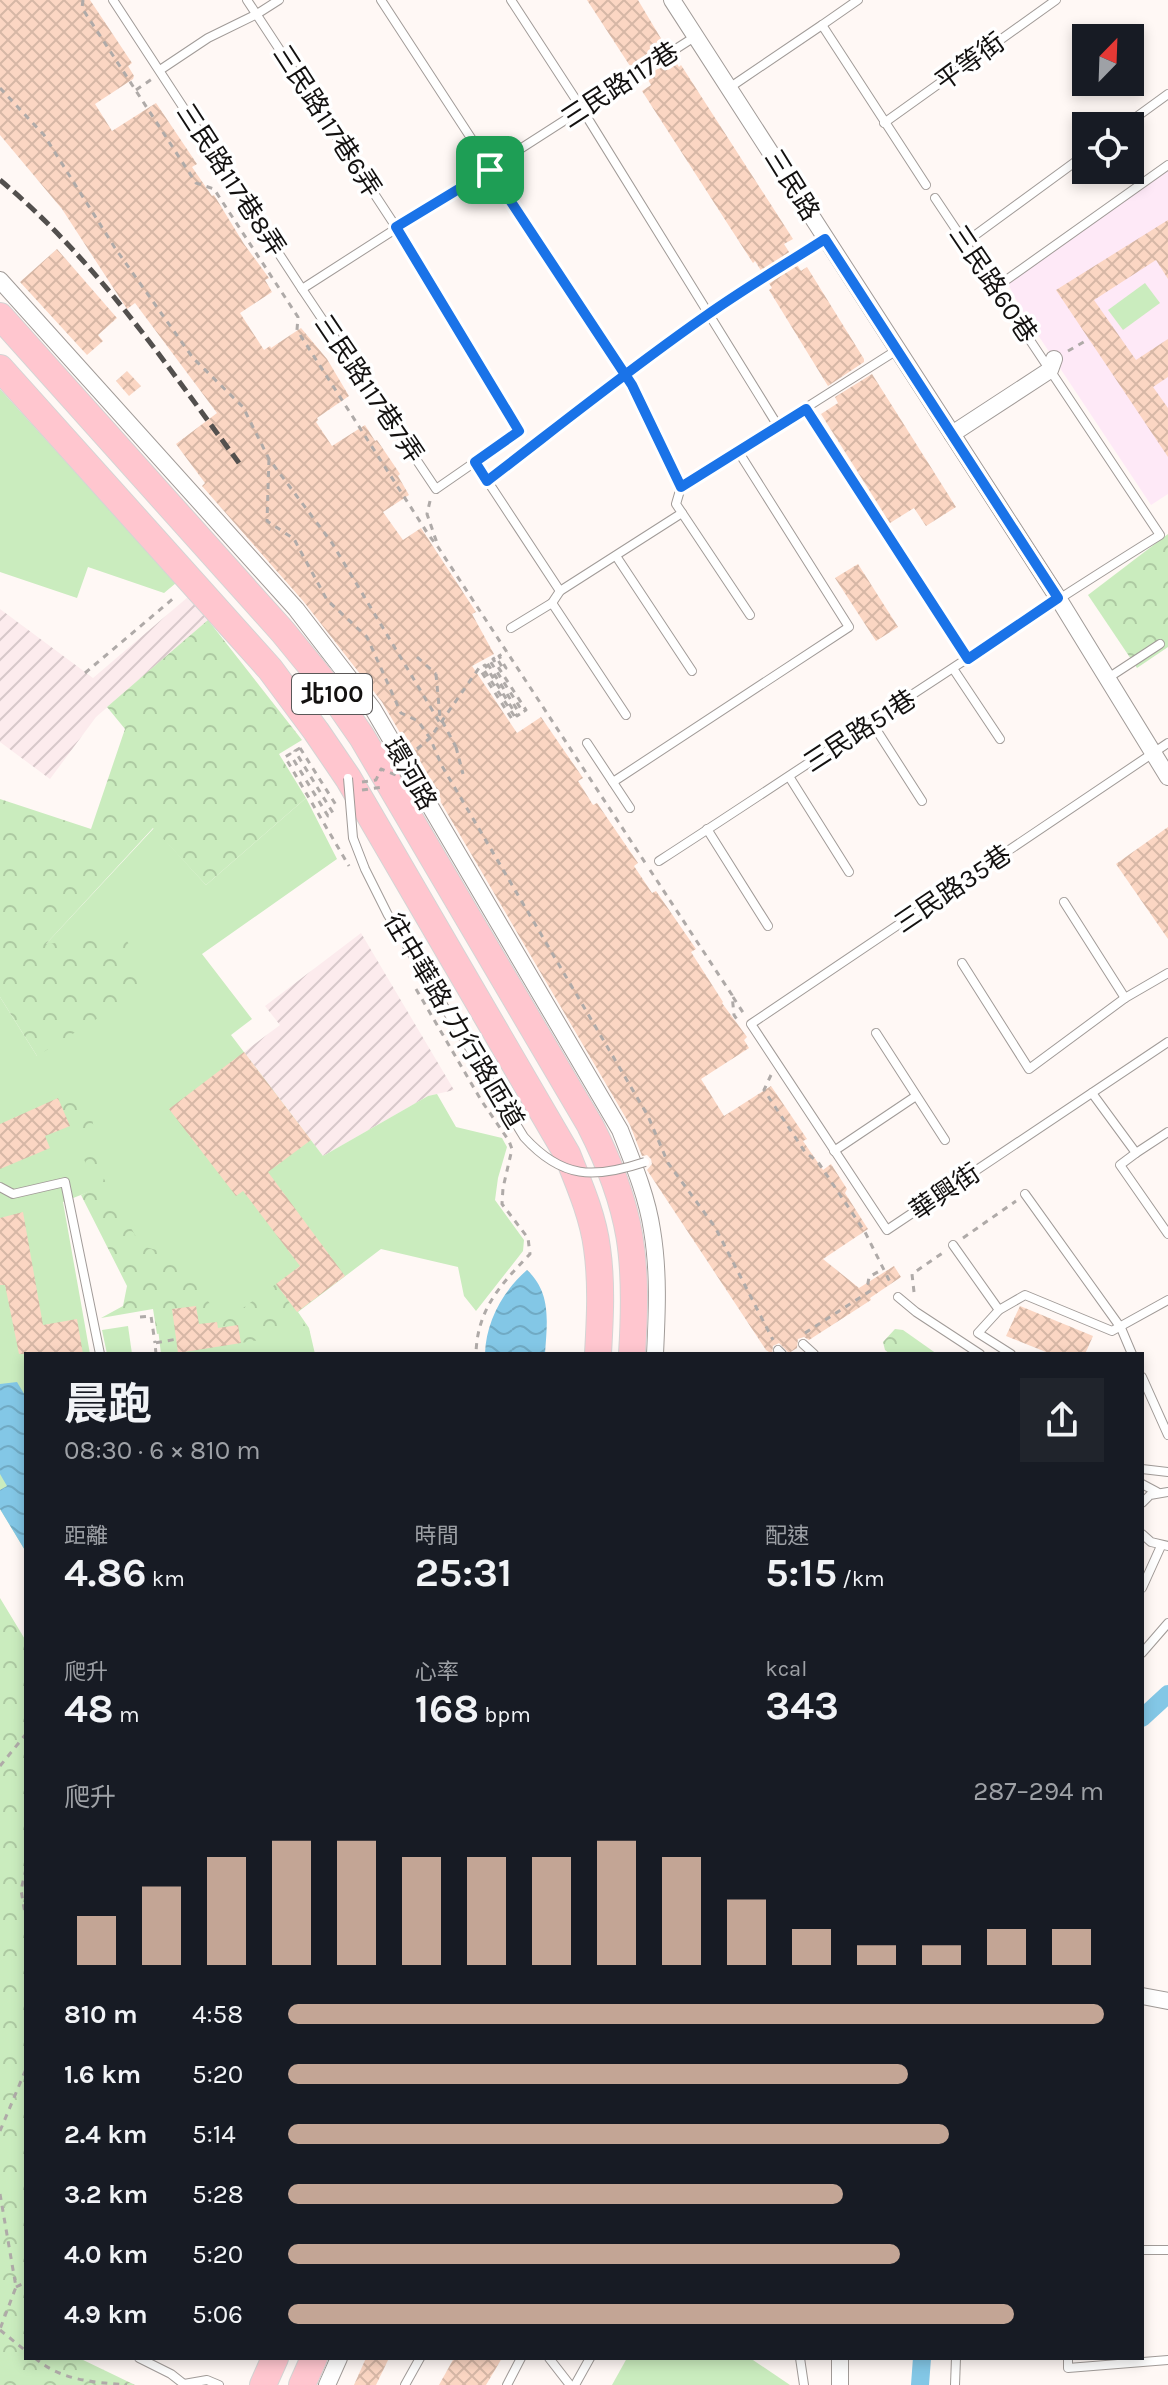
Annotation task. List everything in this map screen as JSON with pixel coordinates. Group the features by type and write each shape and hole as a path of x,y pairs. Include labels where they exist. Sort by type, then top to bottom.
{"highway":[{"name":"環河路","path":"0,316 283,632 323,681 362,737 590,1125 611,1167 626,1215 634,1262 632,1352"},
{"name":"北100","path":"0,368 270,669 348,778 567,1154 585,1201 597,1246 601,1307 598,1352"},
{"path":"263,2385 274,2360"},
{"path":"302,2385 313,2360"}],"street":[{"name":"三民路","path":"672,0 1108,678 1161,748 1168,777"},
{"name":"環河路","path":"0,280 296,609 373,709 620,1130 640,1181 652,1230 658,1289 655,1352"},
{"path":"952,434 1052,364"},
{"path":"1144,1996 1168,2001"},
{"path":"327,2385 338,2360"},
{"path":"840,2360 840,2385"}],"lane":[{"name":"三民路117巷8弄","path":"113,0 302,289"},
{"name":"三民路117巷6弄","path":"247,0 396,227 519,431 475,462"},
{"path":"160,70 208,38 279,0"},
{"path":"381,0 632,385 681,487"},
{"path":"511,0 778,426"},
{"path":"729,88 858,0"},
{"name":"平等街","path":"884,123 1056,0"},
{"path":"822,25 926,185"},
{"name":"三民路117巷","path":"302,289 696,36"},
{"path":"1143,112 1168,94"},
{"path":"974,236 1072,164"},
{"path":"995,288 1168,165"},
{"name":"三民路60巷","path":"935,198 995,288 1052,364 1160,535 1058,598"},
{"name":"三民路117巷7弄","path":"302,289 436,489"},
{"path":"750,615 676,504 681,487 897,350"},
{"path":"806,409 968,659"},
{"path":"613,782 849,627 738,451"},
{"path":"436,489 475,462 560,591"},
{"path":"511,628 552,603 560,591 682,513"},
{"path":"616,556 692,671"},
{"name":"三民路51巷","path":"659,861 954,670 1058,598"},
{"path":"552,603 626,715"},
{"path":"1108,678 1160,644"},
{"path":"954,670 1000,739"},
{"path":"872,723 922,801"},
{"path":"587,743 630,808"},
{"name":"三民路35巷","path":"746,1026 1161,748"},
{"name":"往中華路/力行路匝道","path":"348,778 353,838 365,869 388,915 524,1137 548,1159 580,1172 615,1172 645,1162"},
{"path":"790,778 849,872"},
{"path":"707,829 768,926"},
{"path":"1064,902 1125,998"},
{"path":"962,963 1029,1069 1125,998 1168,973"},
{"name":"華興街","path":"746,1026 887,1230 1168,1042"},
{"path":"876,1033 945,1140"},
{"path":"1092,1093 1136,1153"},
{"path":"834,1151 916,1096"},
{"path":"1168,1132 1120,1165 1168,1234"},
{"path":"0,1187 13,1194 65,1182 100,1352"},
{"path":"1025,1194 1121,1328 1131,1352"},
{"path":"953,1245 999,1310"},
{"path":"1008,1352 978,1333 999,1310 1025,1295 1112,1331 1168,1300"},
{"path":"898,1297 977,1352"},
{"path":"803,1344 812,1352"},
{"path":"1144,1381 1168,1435"},
{"path":"1144,1469 1168,1472"},
{"path":"1144,1485 1157,1492 1168,1492"},
{"path":"1144,1502 1157,1492"},
{"path":"1144,1584 1164,1546 1146,1542"},
{"path":"1144,1651 1168,1623"},
{"path":"1144,2250 1168,2250"},
{"path":"143,2360 184,2384 207,2380 219,2385"},
{"path":"405,2385 419,2360"},
{"path":"507,2385 520,2360"},
{"path":"550,2360 567,2383 588,2360"},
{"path":"800,2360 804,2385"},
{"path":"955,2385 956,2360"},
{"path":"1068,2360 1068,2368 1168,2360"}],"path":[{"path":"83,0 82,8 196,183 214,189 298,317 297,330 732,995 746,1026"},
{"path":"0,88 44,135 115,248 193,358 243,407 269,459 332,543 440,723"},
{"path":"634,370 707,314 825,239"},
{"path":"1052,364 1089,339"},
{"path":"485,478 622,379"},
{"path":"269,459 267,521 294,539 327,600 367,637 401,713 418,721 430,738 442,766 648,1116 668,1163 715,1227 780,1352 870,1291 869,1277 883,1269"},
{"path":"436,489 427,514 438,547"},
{"path":"85,673 193,582"},
{"path":"411,754 430,738 479,668 512,719 515,717 482,667 485,665 517,716 520,714 487,663 490,661 523,712 526,710 493,659 496,657 504,670 506,668 499,656 507,651"},
{"path":"417,657 436,674 440,717 456,747 463,774"},
{"path":"300,748 295,751 333,813 328,816 290,754 285,757 353,873"},
{"path":"410,977 465,1073 509,1141 512,1149 502,1204 528,1238 530,1254 482,1315 476,1336 476,1352"},
{"path":"732,995 734,1015 746,1026"},
{"path":"771,1074 764,1090 805,1152 818,1162 865,1232 898,1297"},
{"path":"912,1274 1025,1194"},
{"path":"140,1317 151,1316 156,1352"},
{"path":"155,1343 177,1339"},
{"path":"0,1766 24,1736"},
{"path":"24,1877 21,1890 24,1907"},
{"path":"0,2131 24,2074"},
{"path":"0,2194 16,2287 0,2329 24,2349"},
{"path":"16,2287 24,2283"},
{"path":"38,2360 60,2375 90,2383 127,2385"}],"shaded area":[{"path":"1168,169 1168,494 1151,505 1022,311 1008,284"},
{"path":"188,597 208,620 96,717 50,779 0,742 0,609 93,678"},
{"path":"361,933 454,1090 428,1096 323,1156 244,1052 280,1025 265,1006"}],"green space":[{"path":"1145,283 1160,303 1123,330 1108,310"},
{"path":"0,389 176,583 164,593 88,567 77,598 0,572"},
{"path":"1168,534 1168,647 1137,668 1088,595"},
{"path":"208,620 302,740 279,754 306,798 206,885 153,828 46,944 124,936 153,984 37,1056 0,997 0,799 91,829 125,729 107,707"},
{"path":"306,798 337,859 202,954 252,1019 231,1035 323,1156 428,1096 437,1094 456,1127 502,1138 507,1147 495,1200 524,1240 523,1251 476,1311 464,1296 458,1267 381,1249 298,1312 309,1328 315,1352 161,1352 151,1270 96,1189 63,1202 90,1352 24,1352 24,1549 0,1509 0,997 37,1056 45,945 154,828 206,885"},
{"path":"78,1095 91,1113 103,1177 141,1246 172,1254 224,1322 276,1284 310,1332 241,1343 238,1325 218,1328 217,1322 199,1324 196,1306 172,1309 175,1331 157,1334 153,1309 101,1318 123,1306 127,1286 81,1195 96,1188 62,1107"},
{"path":"128,1326 132,1352 107,1352 102,1330"},
{"path":"895,1329 903,1330 934,1352 888,1352 883,1342"},
{"path":"0,1598 24,1638 24,2360 83,2360 135,2385 0,2385"},
{"path":"626,2360 753,2360 790,2385 612,2385"}],"water":[{"path":"527,1270 541,1288 547,1320 545,1352 485,1352 492,1319 510,1288"},
{"path":"17,1382 24,1394 24,1549 0,1509 0,1490 7,1486 0,1474 0,1384"}],"building":[{"path":"0,0 90,0 132,63 128,66 133,79 95,104 112,131 156,103 197,164 192,167 269,278 265,280 272,292 240,313 264,350 301,328 327,359 349,396 317,418 316,422 332,446 365,425 377,440 400,474 398,476 409,495 383,512 403,540 421,528 476,612 472,614 494,654 472,666 517,733 541,717 583,778 578,781 593,805 597,803 638,863 634,866 652,893 656,891 696,949 691,952 747,1037 744,1040 749,1048 701,1079 724,1116 771,1086 807,1139 803,1141 823,1170 831,1164 868,1229 823,1259 859,1288 894,1266 901,1277 809,1340 804,1337 798,1339 797,1348 791,1352 779,1343 773,1346 772,1352 766,1350 647,1170 652,1164 651,1159 647,1155 642,1156 630,1125 382,702 304,602 202,486 205,483 176,444 217,413 135,303 127,309 62,209 0,135"},
{"path":"587,0 638,0 666,47 639,64 630,66"},
{"path":"674,59 679,67 681,65 793,239 784,244 801,271 807,267 864,359 864,362 828,386 769,290 772,288 755,261 753,263 642,91 651,85 646,76"},
{"path":"1168,220 1168,279 1156,260 1094,300 1136,360 1168,339 1168,377 1153,387 1168,408 1168,457 1056,290"},
{"path":"57,249 117,318 98,335 103,341 87,355 20,282"},
{"path":"127,371 141,386 129,396 116,381"},
{"path":"872,374 956,507 926,526 914,508 890,523 821,414 838,403 835,397"},
{"path":"858,564 898,627 876,641 835,578"},
{"path":"1168,827 1168,939 1116,864"},
{"path":"244,1052 311,1140 268,1172 345,1276 297,1312 276,1284 300,1266 243,1191 236,1196 169,1109"},
{"path":"58,1098 70,1126 45,1136 50,1148 0,1169 0,1124"},
{"path":"23,1212 43,1325 77,1319 83,1352 19,1354 5,1285 0,1285 0,1218"},
{"path":"196,1306 199,1324 217,1322 218,1328 238,1325 241,1343 178,1352 172,1309"},
{"path":"1020,1306 1093,1336 1086,1352 1046,1352 1006,1336"},
{"path":"365,2360 388,2360 376,2385 354,2385"},
{"path":"453,2360 501,2360 486,2385 439,2385"}],"waterway":[{"path":"1144,1716 1168,1694"},
{"path":"920,2385 922,2360"}],"railway":[{"path":"0,180 35,211 98,278 239,463"}],"route":[{"path":"490,170 396,227 519,431 475,462 487,481 560,425 634,370 707,314 825,239 1058,598 968,659 806,409 681,487 632,385 585,314 537,242 490,170"}]}
